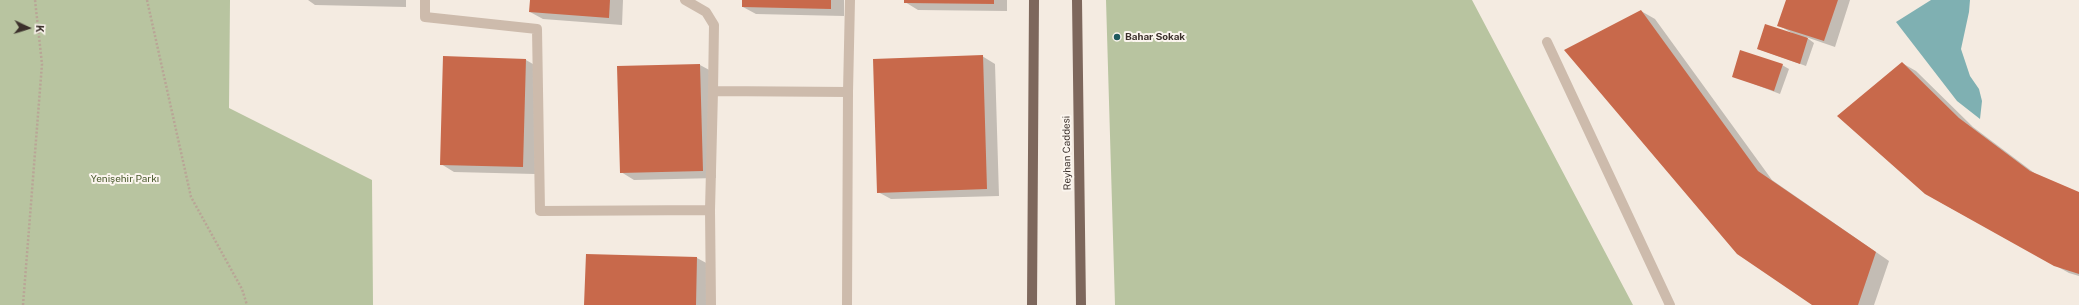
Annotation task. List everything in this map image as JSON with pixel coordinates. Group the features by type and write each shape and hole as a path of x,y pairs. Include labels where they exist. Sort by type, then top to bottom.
{"main road":[{"path":"1032,305 1034,0"},
{"name":"Reyhan Caddesi","path":"1077,0 1081,305"}],"lane":[{"path":"426,0 425,17 537,29 540,211 710,210"},
{"path":"685,0 706,12 714,25 710,210 711,305"},
{"path":"847,305 850,0"},
{"path":"1547,42 1670,305"},
{"path":"713,91 848,92"}],"path":[{"path":"23,305 42,64 35,0"},
{"path":"147,0 191,197 242,288 247,305"}],"green space":[{"name":"Yenişehir Parkı","path":"0,0 230,0 229,108 372,180 373,305 0,305"},
{"path":"1106,0 1472,0 1633,305 1115,305"}],"water":[{"path":"1931,0 1970,0 1961,49 1970,76 1979,89 1982,101 1980,119 1957,101 1896,22"}],"building":[{"path":"530,0 610,0 609,18 529,12"},
{"path":"742,0 831,0 831,9 742,7"},
{"path":"904,0 994,0 994,4 904,3"},
{"path":"1786,0 1838,0 1824,41 1777,26"},
{"path":"1641,10 1758,171 1876,252 1858,305 1812,305 1737,254 1564,50"},
{"path":"1765,24 1808,38 1800,64 1757,49"},
{"path":"1740,50 1783,64 1774,91 1732,77"},
{"path":"983,55 987,189 877,193 873,59"},
{"path":"443,56 526,59 523,167 440,165"},
{"path":"1902,62 1959,118 2030,171 2079,192 2079,274 2054,266 1925,194 1837,116"},
{"path":"700,64 703,171 620,173 617,66"},
{"path":"586,254 697,257 696,305 584,305"}],"place":[{"name":"Bahar Sokak","path":"1117,37"}]}
